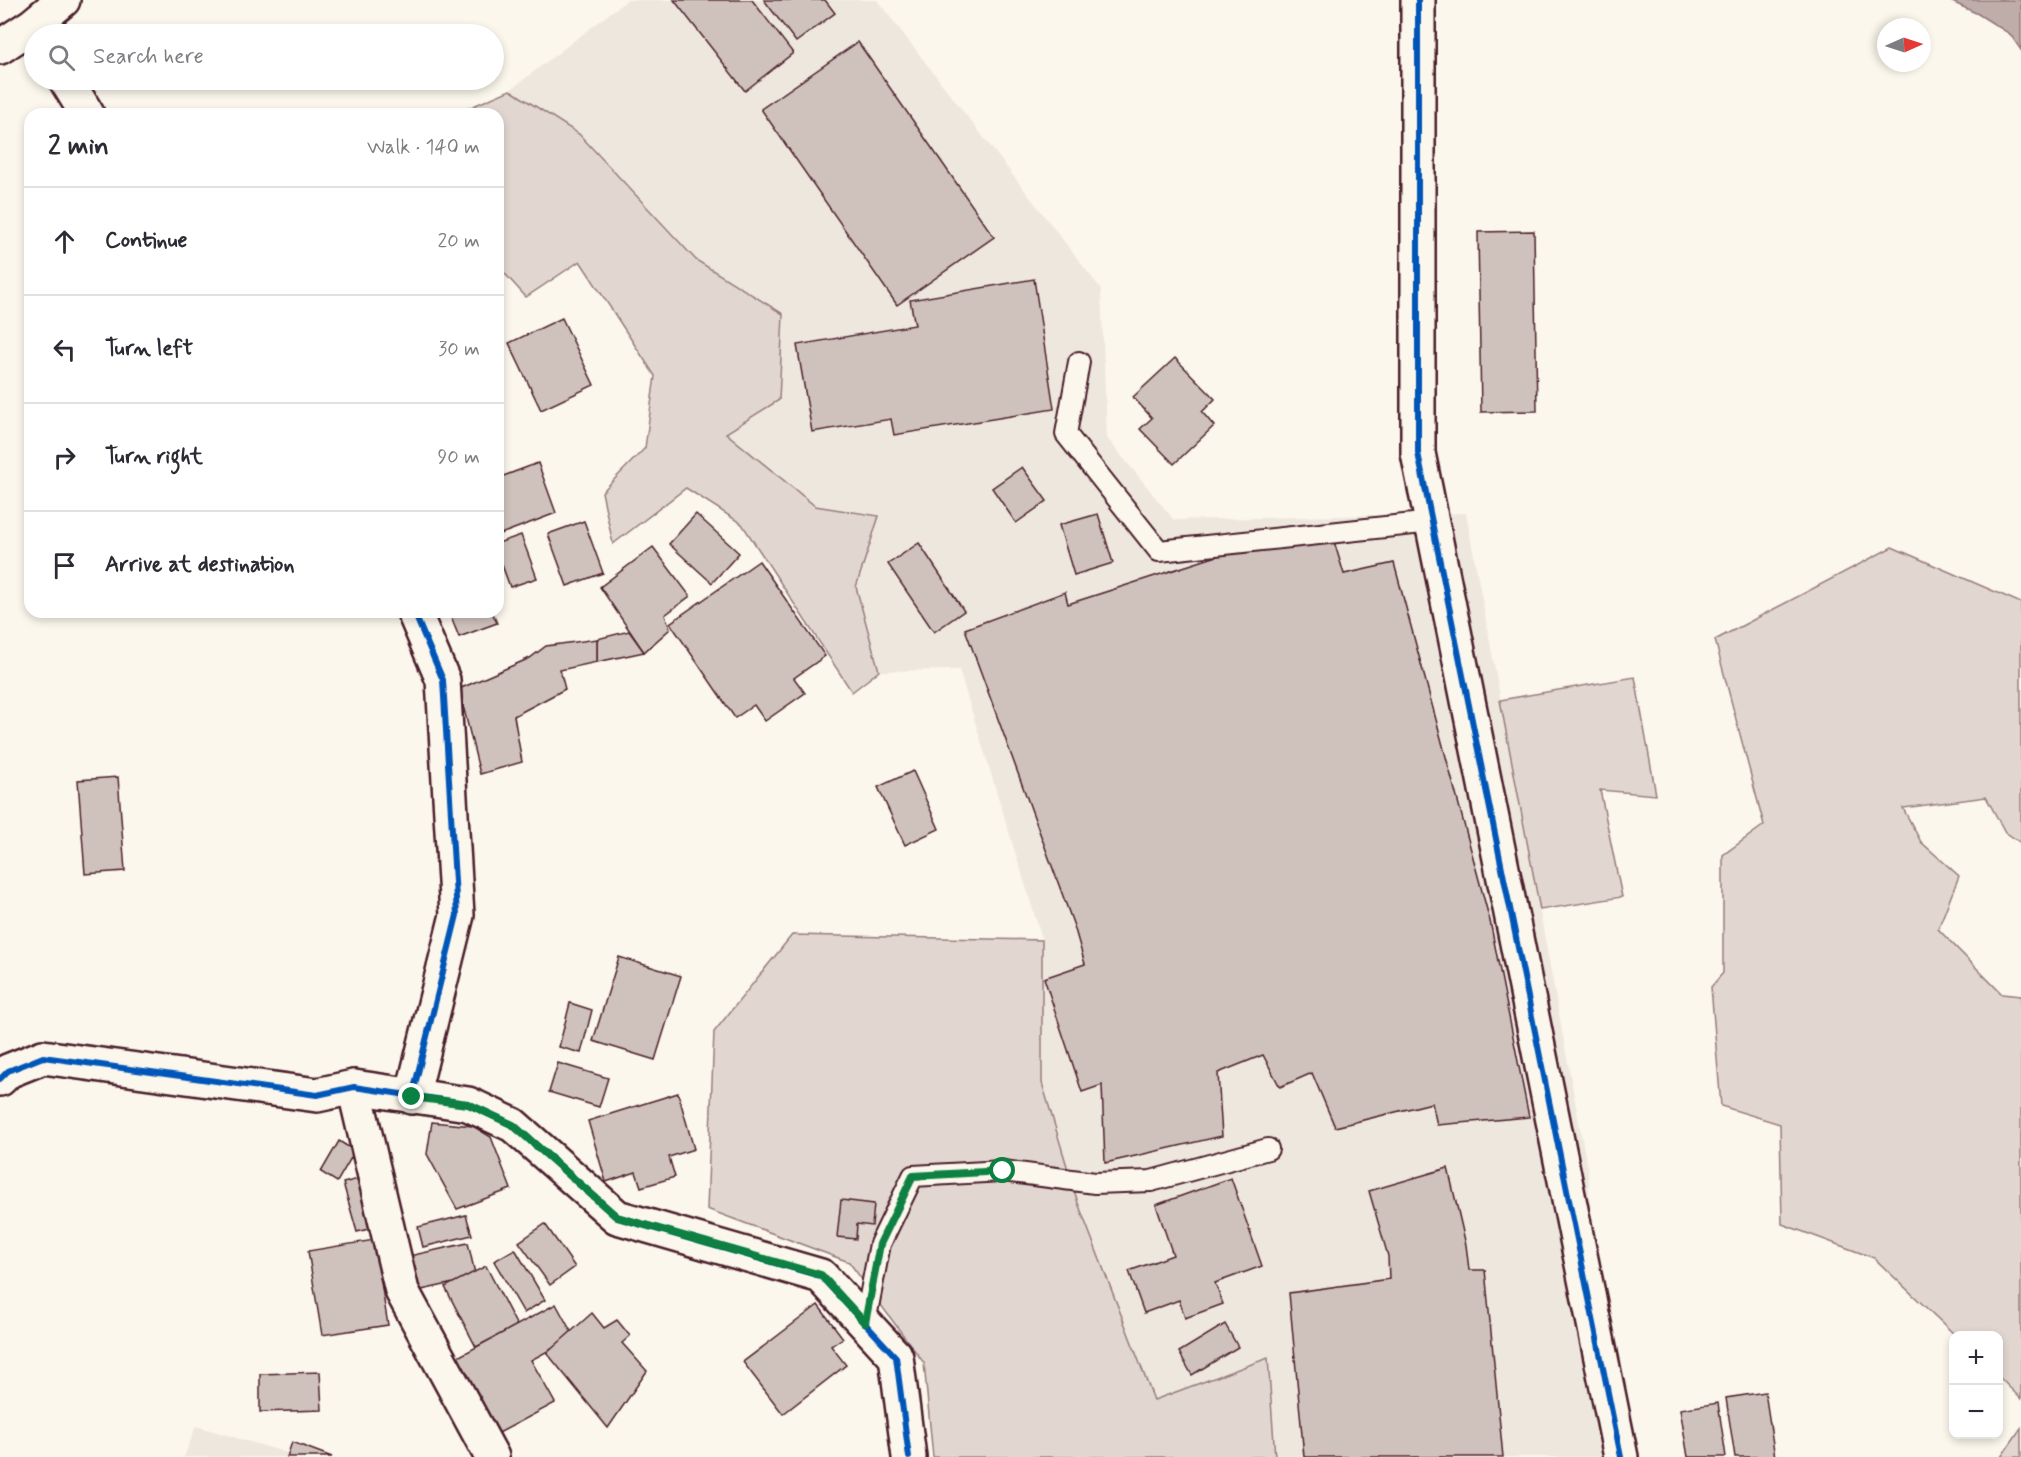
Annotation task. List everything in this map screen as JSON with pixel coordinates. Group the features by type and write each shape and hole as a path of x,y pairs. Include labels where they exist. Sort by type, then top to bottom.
{"street":[{"path":"41,24 63,0"},
{"path":"1418,0 1418,453 1621,1457"},
{"path":"0,47 24,36"},
{"path":"72,90 83,108"},
{"path":"412,1097 457,915 442,680 416,618"},
{"path":"0,1079 8,1071 43,1057 317,1095 354,1087 468,1104 513,1125 617,1217 821,1275 896,1357 909,1457"},
{"path":"354,1087 402,1291 492,1457"}],"lane":[{"path":"1079,362 1066,434 1159,551 1432,522"},
{"path":"865,1323 880,1244 913,1176 1003,1171 1095,1183 1151,1181 1268,1149"}],"shaded area":[{"path":"627,0 877,0 1101,289 1107,438 1174,520 1466,513 1588,1171 1607,1457 1275,1457 1267,1358 1154,1401 1078,1203 1042,1083 1042,939 959,670 879,671 856,587 879,517 815,506 726,433 783,314 696,260 579,134 510,90"},
{"path":"1948,0 2021,0 2021,50 2010,34 1978,14"},
{"path":"510,90 579,134 696,260 783,314 779,400 726,433 815,506 879,516 856,587 879,671 852,692 742,524 686,488 613,544 602,492 645,448 655,376 580,261 526,297 504,273 504,108 469,108"},
{"path":"1892,547 2021,603 2021,843 2005,832 1986,797 1903,808 1921,842 1959,876 1938,929 2002,994 2021,996 2021,1399 2003,1381 2003,1331 1951,1331 1874,1258 1782,1224 1780,1124 1721,1106 1711,987 1723,973 1723,855 1764,825 1715,640"},
{"path":"1635,677 1656,795 1600,790 1622,897 1540,910 1500,700"},
{"path":"792,935 1042,940 1042,1083 1078,1203 1154,1400 1268,1358 1275,1457 933,1457 924,1363 849,1262 707,1209 714,1032"},
{"path":"196,1426 301,1457 184,1457"},
{"path":"2021,1428 2021,1457 2001,1457"}],"building":[{"path":"674,0 752,0 793,53 745,91"},
{"path":"764,0 825,0 835,13 796,42"},
{"path":"858,42 994,237 897,305 761,109"},
{"path":"1534,231 1537,411 1481,412 1478,232"},
{"path":"1034,279 1054,409 894,435 891,419 812,432 797,345 915,325 910,300"},
{"path":"562,318 594,385 541,410 509,343"},
{"path":"1175,358 1215,399 1202,412 1214,426 1174,464 1140,429 1152,418 1133,397"},
{"path":"538,463 556,513 504,533 504,476"},
{"path":"1022,467 1047,501 1016,523 992,488"},
{"path":"696,514 739,553 712,583 669,544"},
{"path":"1098,514 1113,563 1074,575 1059,525"},
{"path":"584,521 603,573 567,586 548,534"},
{"path":"521,535 537,578 510,587 504,570 504,541"},
{"path":"1332,535 1344,574 1394,563 1490,921 1529,1117 1437,1125 1432,1103 1335,1127 1312,1073 1280,1087 1263,1055 1218,1073 1222,1136 1105,1163 1102,1085 1082,1092 1044,978 1085,964 1074,926 965,629 1065,592 1068,604 1242,548"},
{"path":"919,543 964,611 934,632 888,564"},
{"path":"653,547 690,596 665,615 670,629 644,652 600,587"},
{"path":"759,561 825,656 794,678 805,693 765,721 754,705 735,718 670,623"},
{"path":"451,618 495,618 497,623 459,637"},
{"path":"629,631 644,652 597,662 597,639"},
{"path":"597,639 597,662 560,670 565,689 514,716 522,762 480,774 459,689 530,658 546,646"},
{"path":"913,771 939,829 905,845 878,787"},
{"path":"118,777 125,871 85,874 78,780"},
{"path":"619,957 681,976 655,1060 593,1041"},
{"path":"570,1003 592,1010 581,1053 559,1047"},
{"path":"558,1063 608,1078 599,1107 549,1092"},
{"path":"678,1093 694,1149 669,1157 675,1177 641,1187 636,1172 606,1182 588,1121"},
{"path":"432,1122 473,1126 491,1137 511,1189 457,1209 427,1154"},
{"path":"339,1141 355,1151 337,1182 321,1172"},
{"path":"1448,1168 1466,1245 1469,1270 1485,1270 1503,1457 1304,1457 1289,1293 1389,1279 1388,1256 1369,1191"},
{"path":"362,1178 376,1227 357,1232 343,1183"},
{"path":"1231,1178 1262,1266 1215,1283 1223,1304 1185,1318 1179,1300 1144,1313 1129,1271 1173,1255 1156,1205"},
{"path":"841,1200 874,1204 872,1226 857,1224 856,1239 837,1237"},
{"path":"466,1215 472,1235 423,1247 418,1227"},
{"path":"545,1224 575,1267 550,1285 519,1242"},
{"path":"374,1240 388,1325 322,1335 308,1251"},
{"path":"468,1243 476,1278 417,1291 409,1256"},
{"path":"515,1249 545,1300 524,1313 494,1261"},
{"path":"486,1266 517,1326 476,1347 445,1287"},
{"path":"556,1304 574,1337 531,1360 555,1403 497,1434 456,1358"},
{"path":"818,1305 843,1338 831,1346 846,1365 783,1414 743,1362"},
{"path":"592,1313 604,1328 617,1320 630,1336 622,1343 647,1371 608,1428 547,1353"},
{"path":"1225,1324 1238,1347 1192,1375 1179,1352"},
{"path":"320,1372 322,1410 260,1412 260,1374"},
{"path":"1765,1392 1775,1457 1735,1457 1726,1398"},
{"path":"1718,1403 1726,1457 1688,1457 1680,1409"},
{"path":"292,1442 332,1457 287,1457"}],"cycle path":[{"path":"1418,0 1418,453 1621,1457"},
{"path":"412,1097 457,915 443,680 417,618"},
{"path":"0,1079 8,1071 43,1057 317,1095 354,1087 468,1104 513,1125 617,1217 821,1276 896,1357 909,1457"}],"route":[{"path":"412,1097 468,1104 513,1125 617,1217 821,1275 865,1323 880,1244 913,1176 1003,1171"}]}
